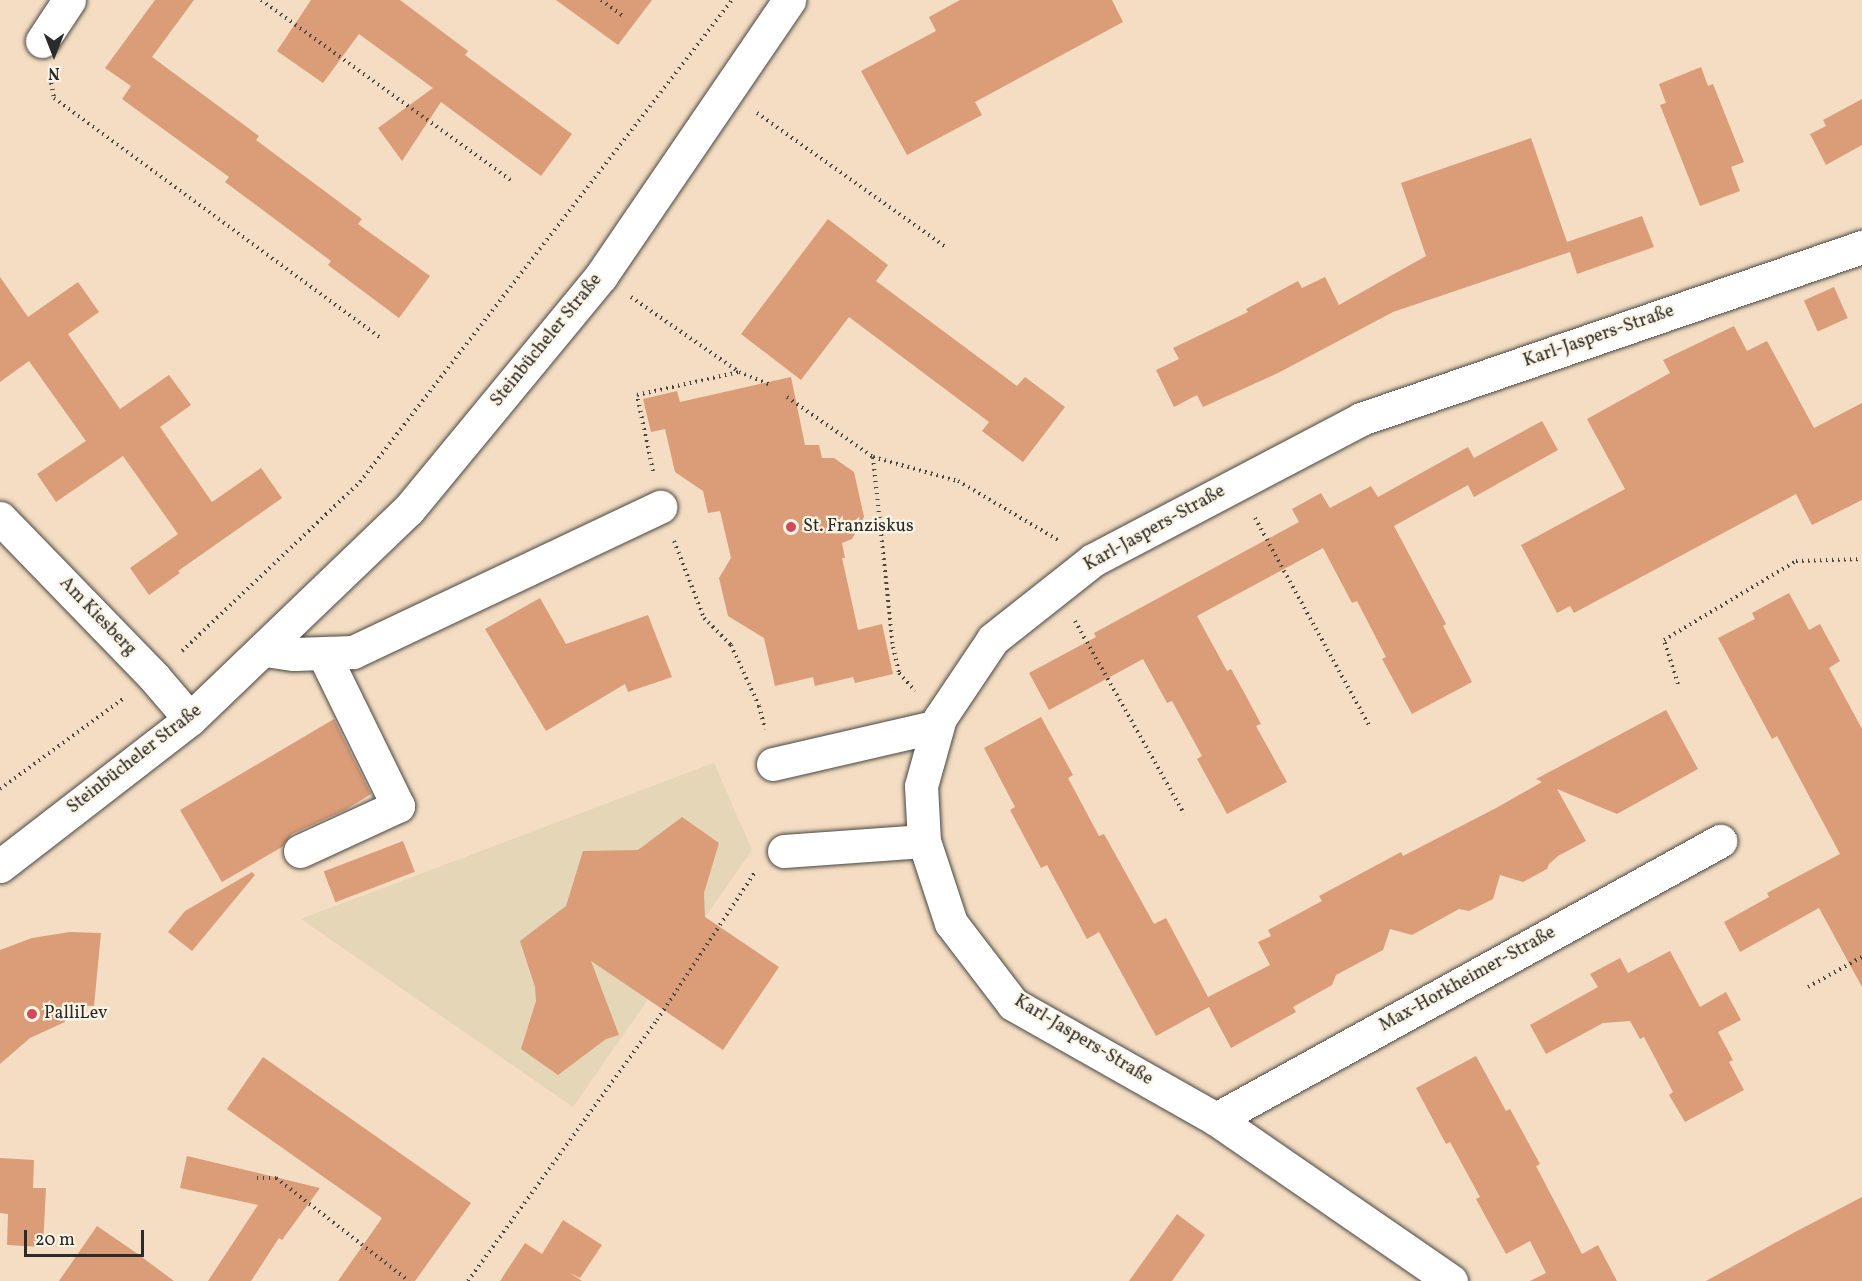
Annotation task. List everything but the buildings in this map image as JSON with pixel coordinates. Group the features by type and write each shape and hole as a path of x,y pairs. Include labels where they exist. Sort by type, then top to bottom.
{"street":[{"path":"42,41 69,0"},
{"name":"Steinbücheler Straße","path":"0,866 190,719 265,650 409,509 601,276 789,0"},
{"name":"Karl-Jaspers-Straße","path":"1451,1281 1216,1119 1013,1004 951,923 924,841 921,786 940,718 993,639 1093,560 1361,419 1862,247"},
{"path":"265,650 324,655 354,652 660,507"},
{"name":"Am Kiesberg","path":"0,518 154,677 190,719"},
{"path":"300,851 398,806 324,655"},
{"path":"773,764 938,726"},
{"path":"784,850 924,841"},
{"name":"Max-Horkheimer-Straße","path":"1216,1119 1720,841"}],"path":[{"path":"261,0 512,182"},
{"path":"601,0 624,17"},
{"path":"0,789 154,677 360,482 732,0"},
{"path":"42,41 54,98 381,338"},
{"path":"728,92 947,248"},
{"path":"601,276 739,372 772,385"},
{"path":"739,372 637,395 660,507 704,618 731,645 759,706 773,764"},
{"path":"788,397 873,457 958,481 1093,560"},
{"path":"873,457 893,647 899,673"},
{"path":"1237,484 1368,725"},
{"path":"1678,684 1664,640 1796,561 1862,559"},
{"path":"1057,588 1184,814"},
{"path":"468,1281 657,1020 750,875 784,850"},
{"path":"1808,987 1862,957"},
{"path":"257,1178 276,1178 409,1281"}],"shaded area":[{"path":"714,763 752,850 573,1107 301,919"}],"place":[{"name":"St. Franziskus","path":"791,527"},
{"name":"PalliLev","path":"32,1014"}]}
